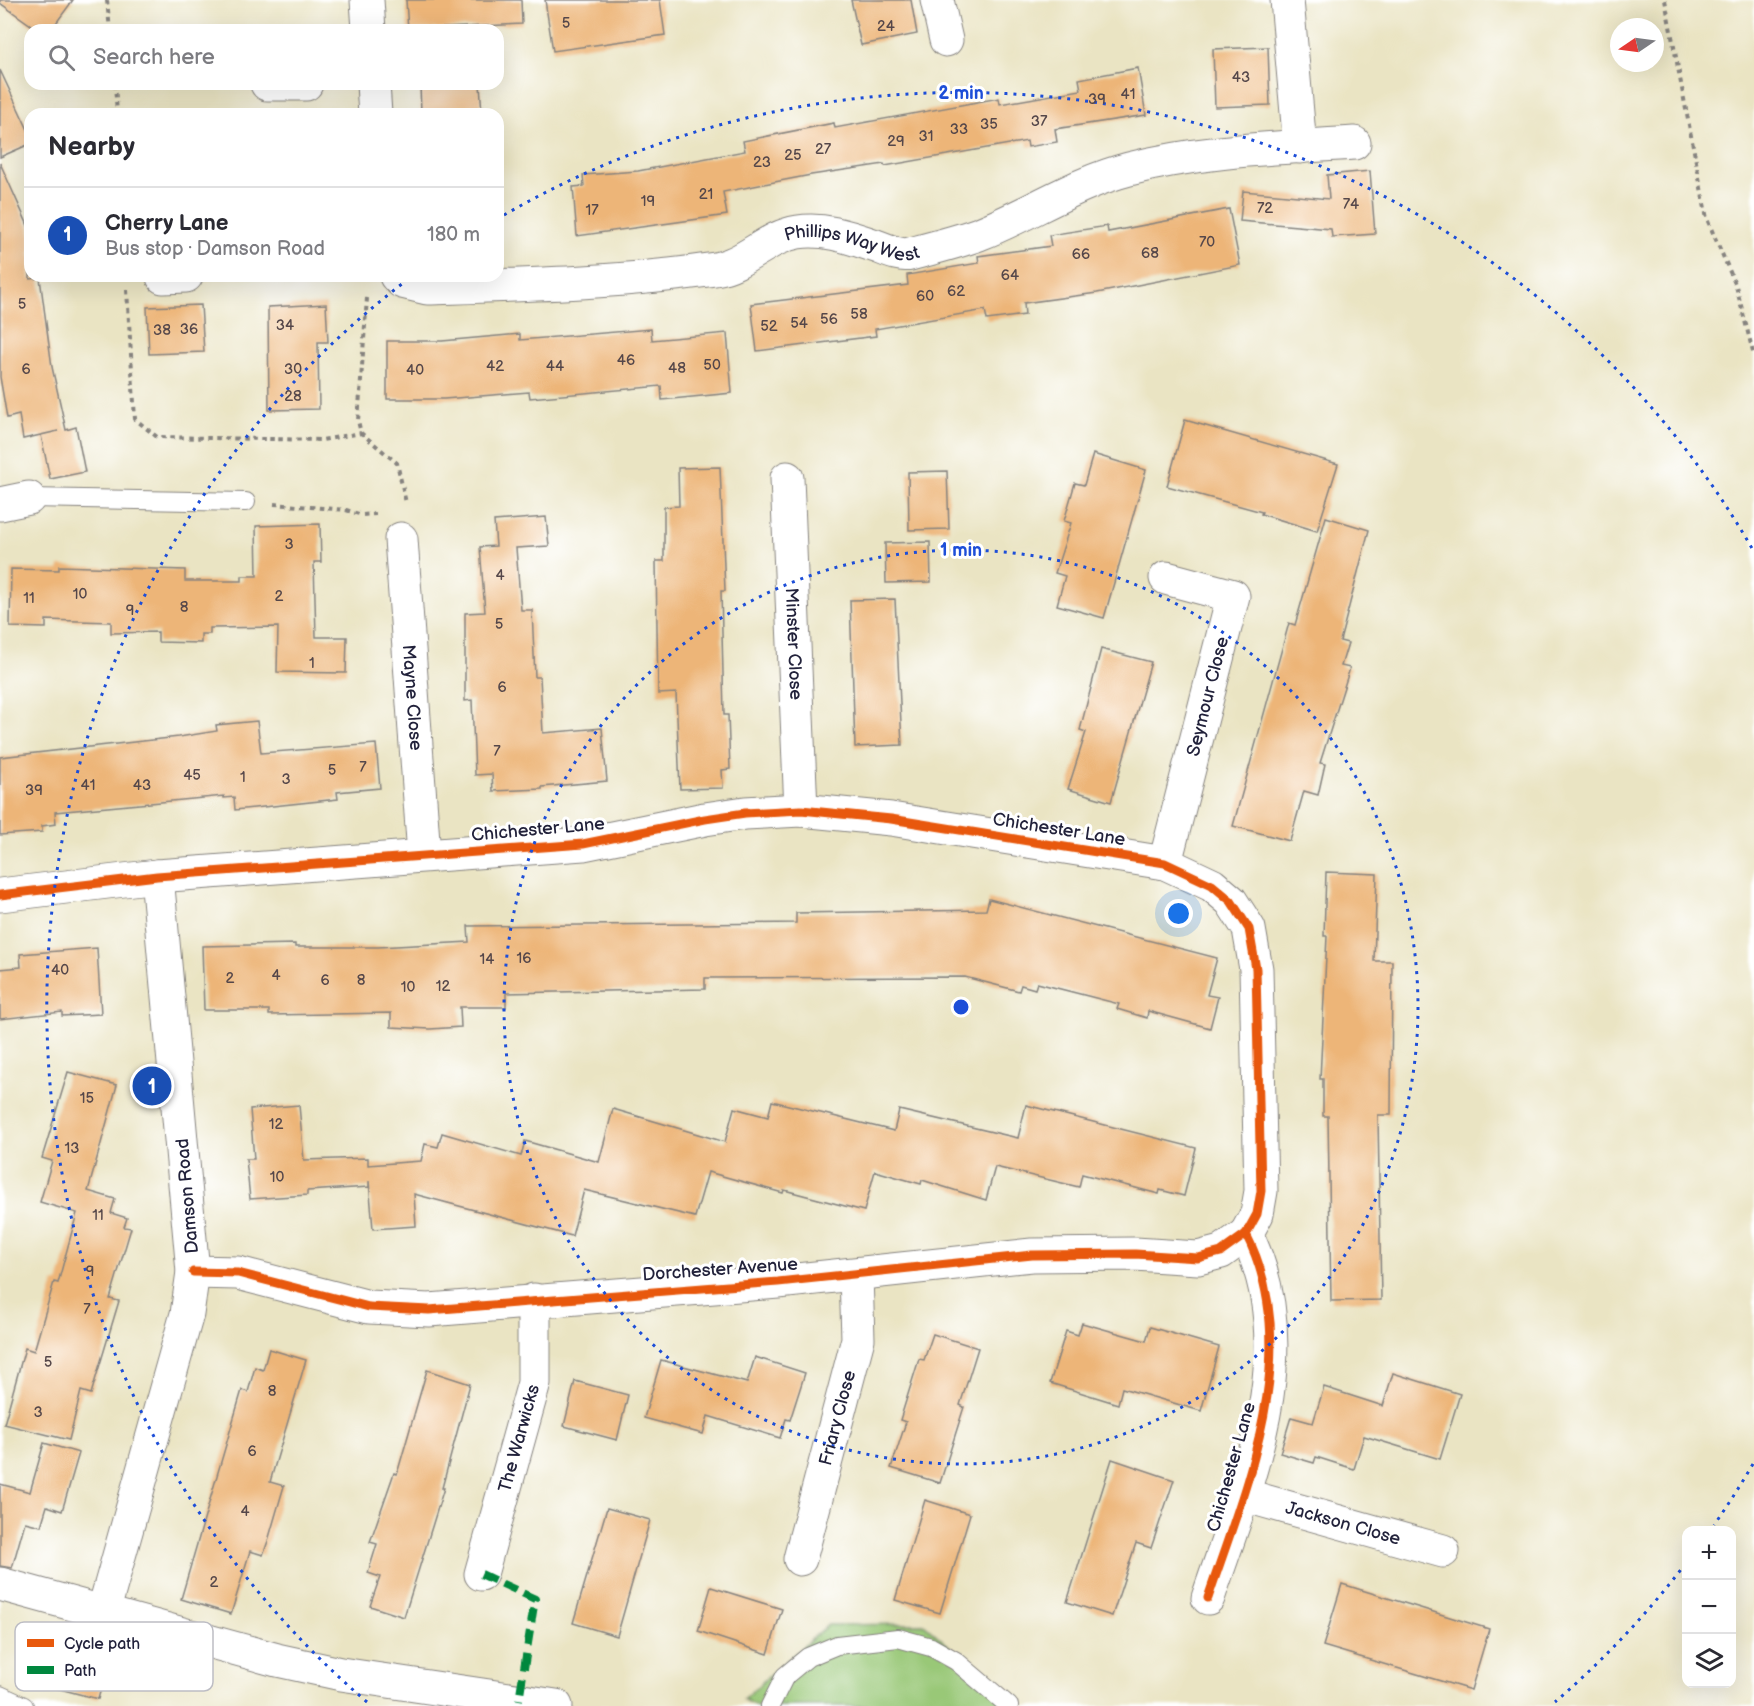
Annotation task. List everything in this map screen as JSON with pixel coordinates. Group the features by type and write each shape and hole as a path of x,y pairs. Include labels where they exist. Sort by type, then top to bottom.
{"street":[{"path":"367,0 369,24"},
{"path":"937,0 946,39"},
{"path":"1287,0 1300,147"},
{"path":"373,90 375,108"},
{"name":"Phillips Way West","path":"402,282 427,288 644,277 718,268 745,259 764,244 797,232 840,234 906,255 979,234 1057,195 1128,169 1183,158 1354,143"},
{"name":"Minster Close","path":"787,478 801,810"},
{"name":"Mayne Close","path":"401,539 424,855"},
{"name":"Seymour Close","path":"1165,863 1233,596 1166,578"},
{"name":"Chichester Lane","path":"0,895 157,876 583,844 705,819 801,810 891,819 1165,863 1189,872 1212,885 1231,902 1249,929 1256,969 1261,1191 1257,1214 1246,1234 1257,1254 1264,1279 1269,1316 1270,1365 1266,1409 1242,1496 1208,1598"},
{"name":"Damson Road","path":"103,1613 187,1314 193,1272 157,876"},
{"name":"Dorchester Avenue","path":"193,1272 238,1273 386,1310 429,1310 856,1275 1032,1255 1135,1254 1197,1258 1221,1252 1246,1234"},
{"name":"Friary Close","path":"800,1559 858,1339 856,1275"},
{"name":"The Warwicks","path":"481,1574 534,1383 536,1360 534,1300"},
{"name":"Jackson Close","path":"1242,1496 1443,1551"},
{"path":"0,1584 135,1622"},
{"path":"213,1644 341,1674 556,1706"}],"lane":[{"path":"14,501 246,502"},
{"path":"770,1706 785,1676 808,1657 837,1645 898,1638 931,1647 956,1661 1009,1706"},
{"path":"0,1695 24,1706"}],"path":[{"path":"107,0 109,24"},
{"path":"1665,0 1707,219 1736,286 1754,356"},
{"path":"115,90 117,108"},
{"path":"127,288 135,419 157,437 322,440 361,433"},
{"path":"366,295 358,421 361,433 397,463 403,489"},
{"path":"246,502 346,510 362,515 381,514"}],"green space":[{"path":"924,1624 1017,1706 902,1706 899,1701 888,1706 757,1706 743,1699 828,1625"}],"building":[{"path":"0,0 73,0 55,24 30,24 0,3"},
{"path":"406,0 521,0 522,24 408,24"},
{"path":"545,0 660,0 665,35 553,51"},
{"path":"851,0 911,0 917,34 861,45"},
{"path":"1268,47 1270,105 1215,107 1213,49"},
{"path":"1138,68 1146,115 1055,129 1057,142 1028,147 1027,141 885,166 884,164 811,175 723,192 727,215 577,236 573,187 584,186 583,175 638,171 745,151 743,141 834,123 835,128 999,98 1000,104 1081,90 1079,79"},
{"path":"0,70 24,121 24,147 0,157"},
{"path":"420,90 480,90 482,108 421,108"},
{"path":"0,163 24,217 24,282 41,282 52,367 66,430 76,427 85,472 50,479 41,435 58,431 23,439 19,415 7,418 0,377"},
{"path":"1370,171 1375,234 1332,237 1331,229 1240,221 1243,191 1329,199 1327,175"},
{"path":"1229,209 1240,265 1097,293 1024,303 1025,315 987,320 985,310 875,329 876,336 757,351 751,304 908,285 907,275 979,263 978,256 1051,246 1049,235 1107,226 1108,232"},
{"path":"326,304 328,342 318,342 319,409 269,410 268,307"},
{"path":"201,305 204,352 149,354 147,307"},
{"path":"651,329 652,340 727,333 732,393 662,400 661,386 530,398 529,392 444,399 387,399 387,341 442,341 520,334 520,340"},
{"path":"1185,420 1338,464 1317,531 1261,514 1262,512 1167,486"},
{"path":"1093,454 1146,470 1104,618 1057,605 1065,576 1055,573 1071,523 1064,521 1075,483 1084,485"},
{"path":"720,467 725,591 721,591 724,715 728,715 730,769 722,770 723,788 680,789 676,693 658,694 656,561 664,561 664,507 679,506 678,468"},
{"path":"947,471 949,529 909,530 908,472"},
{"path":"546,517 549,546 516,548 521,610 532,610 535,677 540,677 543,733 602,728 607,781 542,787 542,789 493,791 492,774 475,775 472,700 465,701 465,613 485,612 480,547 496,546 494,521"},
{"path":"1326,517 1369,530 1340,641 1348,643 1341,666 1350,668 1320,763 1325,764 1318,795 1304,791 1290,841 1233,826 1289,623 1295,625"},
{"path":"320,524 321,562 314,562 316,637 347,637 346,673 277,672 278,627 210,628 210,634 201,634 201,643 158,642 158,632 111,633 111,622 46,620 46,628 10,627 11,569 59,570 59,566 185,570 185,581 242,581 242,576 257,576 256,526"},
{"path":"930,542 931,582 886,583 885,543"},
{"path":"895,599 902,745 855,747 850,600"},
{"path":"1101,649 1151,662 1111,802 1068,789 1086,732 1080,730"},
{"path":"257,721 261,753 376,744 380,788 337,792 338,799 235,810 234,797 224,798 224,796 55,812 56,824 42,826 42,832 0,835 0,757 179,737 217,731 216,725"},
{"path":"1326,872 1377,874 1374,961 1392,961 1391,1115 1378,1115 1381,1300 1331,1301 1328,1116 1323,1116 1323,1079 1320,1079 1327,936 1324,936"},
{"path":"989,899 1217,958 1207,995 1218,997 1210,1028 1148,1011 1147,1018 1117,1009 1119,1004 1037,983 1035,989 1021,985 1019,991 965,977 705,978 705,989 506,993 506,1007 460,1007 461,1027 430,1029 391,1027 391,1013 269,1015 269,1010 204,1010 202,946 295,944 295,947 378,947 469,942 468,926 796,923 796,913 986,910"},
{"path":"97,948 101,1014 62,1016 62,1012 0,1019 0,969 21,967 20,954"},
{"path":"68,1072 117,1085 88,1191 115,1199 111,1213 127,1218 124,1227 131,1228 110,1299 119,1301 91,1394 81,1391 69,1440 4,1424 25,1348 34,1351 54,1282 58,1283 77,1213 40,1202 52,1161 42,1158"},
{"path":"772,1101 894,1131 899,1110 1018,1138 1026,1105 1196,1148 1184,1196 1160,1190 1159,1194 1082,1174 1079,1187 995,1167 986,1200 922,1180 921,1184 875,1171 864,1211 784,1190 783,1193 708,1172 695,1217 584,1190 572,1236 414,1194 416,1226 373,1229 369,1181 369,1187 307,1191 307,1195 250,1199 246,1159 254,1159 250,1109 299,1105 304,1160 368,1158 368,1165 421,1161 425,1144 438,1147 442,1133 521,1156 525,1141 599,1162 613,1109 725,1142 734,1108 768,1117"},
{"path":"1082,1323 1146,1341 1150,1327 1219,1347 1201,1411 1122,1388 1118,1404 1050,1383 1066,1331 1078,1335"},
{"path":"933,1334 978,1348 960,1405 964,1407 940,1483 891,1468 906,1422 900,1420 919,1359 924,1360"},
{"path":"269,1349 306,1360 270,1482 284,1486 268,1541 263,1555 250,1551 231,1614 181,1599 242,1390 248,1392 255,1367 263,1370"},
{"path":"755,1357 805,1373 790,1420 786,1419 780,1438 708,1416 703,1434 644,1418 661,1360 747,1383"},
{"path":"427,1370 470,1384 442,1488 444,1488 404,1617 370,1606 380,1577 368,1573 377,1544 370,1542 394,1473 397,1474"},
{"path":"1393,1373 1460,1394 1440,1459 1364,1436 1354,1469 1316,1457 1314,1463 1280,1453 1291,1417 1313,1423 1324,1387 1383,1406"},
{"path":"575,1381 628,1395 617,1440 564,1426"},
{"path":"44,1443 79,1453 62,1511 47,1506 41,1526 25,1522 12,1568 0,1566 0,1484 30,1492"},
{"path":"1112,1459 1174,1480 1151,1548 1136,1543 1112,1616 1067,1602"},
{"path":"925,1500 970,1514 940,1613 895,1600"},
{"path":"607,1508 650,1520 617,1636 573,1623"},
{"path":"1342,1584 1489,1629 1471,1690 1323,1646"},
{"path":"711,1587 782,1609 768,1654 698,1631"},
{"path":"67,1691 100,1691 98,1699"}],"marked path":[{"path":"481,1574 535,1599 519,1700"}],"cycle path":[{"path":"0,895 157,876 583,844 705,819 745,813 801,810 891,819 1165,863 1212,885 1231,901 1249,929 1256,969 1261,1191 1257,1214 1246,1234 1263,1278 1270,1324 1270,1370 1263,1417 1252,1464 1208,1598"},
{"path":"193,1272 238,1273 369,1307 429,1310 778,1282 1032,1255 1135,1254 1198,1258 1221,1252 1246,1234"}],"place":[{"name":"Cherry Lane","path":"152,1086"}]}
